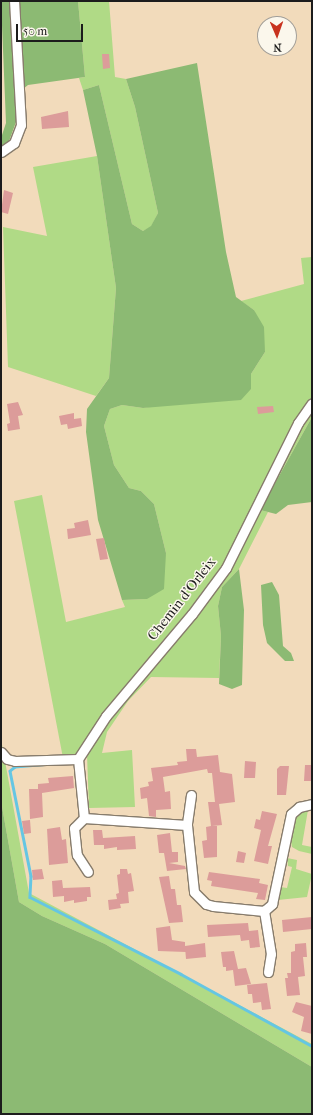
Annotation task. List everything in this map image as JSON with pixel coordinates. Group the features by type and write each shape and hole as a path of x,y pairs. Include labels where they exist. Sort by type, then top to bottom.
{"street":[{"path":"1,152 14,143 21,125 14,1"},
{"name":"Chemin d'Orleix","path":"78,759 106,716 192,614 226,568 298,423 312,402"},
{"path":"1,752 7,759 15,760 78,759 84,818"},
{"path":"191,795 187,825 194,892 199,898 213,906 264,911 272,904 291,814 299,807 312,804"},
{"path":"88,872 77,855 74,828 84,818 187,825"},
{"path":"264,911 270,954 268,972"}],"green space":[{"path":"1,1 78,1 85,77 28,85 18,93 16,122 8,144 1,148 1,138 6,123"},
{"path":"78,1 109,1 115,77 126,79 135,107 158,213 151,227 143,231 132,224 99,85 83,90 79,78 85,77"},
{"path":"197,63 226,252 236,297 254,310 264,327 265,352 251,374 251,389 241,400 143,408 122,405 110,409 104,426 114,465 129,488 141,491 154,504 166,553 164,589 147,599 122,600 98,520 86,432 87,409 109,378 116,288 97,156 83,90 99,85 132,224 143,231 151,226 158,213 135,107 126,79"},
{"path":"97,156 116,288 109,378 96,396 8,367 3,227 47,236 33,167"},
{"path":"312,257 312,417 260,510 268,512 239,569 222,587 218,606 221,636 219,678 151,677 128,701 107,732 102,753 132,750 135,807 89,808 87,755 63,758 14,501 42,495 66,622 125,607 122,600 147,599 166,553 154,504 141,491 129,488 114,465 104,426 110,409 122,405 143,408 251,389 251,374 265,352 254,310 241,301 304,284 301,258"},
{"path":"312,417 312,502 288,505 276,514 260,510"},
{"path":"239,569 244,610 242,685 232,689 219,684 221,636 218,606 222,587"},
{"path":"272,582 279,595 283,646 291,653 294,661 285,661 267,643 263,625 261,585"},
{"path":"1,739 29,893 312,1044 312,1067 105,944 42,916 19,902 1,801"},
{"path":"1,801 19,902 42,916 105,944 312,1067 312,1114 1,1114"},
{"path":"308,810 302,845 312,847 312,854 299,851 292,847 291,842 294,819 297,815"},
{"path":"287,858 297,860 296,869 312,874 307,897 278,900 280,887 287,888 292,867 288,866"}],"building":[{"path":"102,54 109,54 110,68 103,69"},
{"path":"68,111 69,127 42,129 41,117"},
{"path":"4,190 13,193 8,214 1,212"},
{"path":"18,402 23,415 18,416 20,429 8,431 7,424 10,423 7,404"},
{"path":"273,406 274,412 258,414 257,407"},
{"path":"74,413 74,419 81,418 82,426 68,429 67,424 61,425 59,416"},
{"path":"88,520 91,535 68,539 67,529 75,528 74,523"},
{"path":"104,538 108,559 100,560 96,539"},
{"path":"186,749 196,749 197,757 218,755 220,772 232,774 235,802 219,804 222,825 212,826 217,826 217,857 204,858 202,841 207,840 206,827 211,826 208,802 215,802 212,773 208,773 207,769 163,777 165,792 170,791 171,809 156,810 156,817 149,816 147,798 141,799 140,788 149,786 148,782 153,781 151,768 178,765 177,762 187,761"},
{"path":"245,761 256,762 255,778 244,778"},
{"path":"305,765 312,765 312,781 304,781"},
{"path":"280,766 289,766 286,795 277,795 277,769"},
{"path":"73,776 74,788 42,793 43,817 30,819 29,789 38,789 38,784 49,783 48,778"},
{"path":"262,811 277,814 268,846 272,846 268,864 254,861 261,830 254,828 256,819 260,820"},
{"path":"30,820 31,833 24,834 22,821"},
{"path":"60,827 62,840 66,839 68,863 49,865 47,829"},
{"path":"93,830 102,830 103,838 135,836 136,849 117,850 117,847 104,849 104,845 94,845"},
{"path":"170,833 172,852 178,852 178,862 169,863 185,866 186,869 167,871 164,853 159,853 157,835"},
{"path":"238,851 246,853 244,863 236,862"},
{"path":"42,869 44,879 33,880 32,870"},
{"path":"120,869 127,869 128,874 131,873 134,891 128,892 129,903 120,904 121,908 109,910 108,900 117,899 116,894 119,893 117,875 120,874"},
{"path":"209,872 260,879 259,883 268,885 265,900 256,899 258,893 211,886 212,881 207,880"},
{"path":"169,876 171,889 175,889 177,905 181,905 183,922 169,923 159,877"},
{"path":"62,880 63,888 90,887 91,897 87,897 87,901 74,903 74,900 64,902 64,896 53,897 52,881"},
{"path":"312,917 312,929 283,932 282,920"},
{"path":"248,923 249,931 258,930 260,947 250,948 249,940 241,941 240,935 208,937 207,925"},
{"path":"170,926 172,940 185,942 185,946 205,943 206,957 186,959 185,952 158,951 156,928"},
{"path":"306,943 307,957 303,957 305,976 298,977 300,995 287,996 285,978 288,978 287,973 291,973 291,952 295,951 295,944"},
{"path":"234,951 238,969 246,968 251,984 235,986 233,970 226,971 226,967 223,967 221,952"},
{"path":"267,983 271,1009 262,1010 261,1002 253,1003 252,994 248,994 247,985"},
{"path":"296,1002 312,1006 312,1034 301,1031 304,1017 292,1012"}],"waterway":[{"path":"50,764 15,767 10,771 31,876 30,897 181,974 312,1046"}]}
